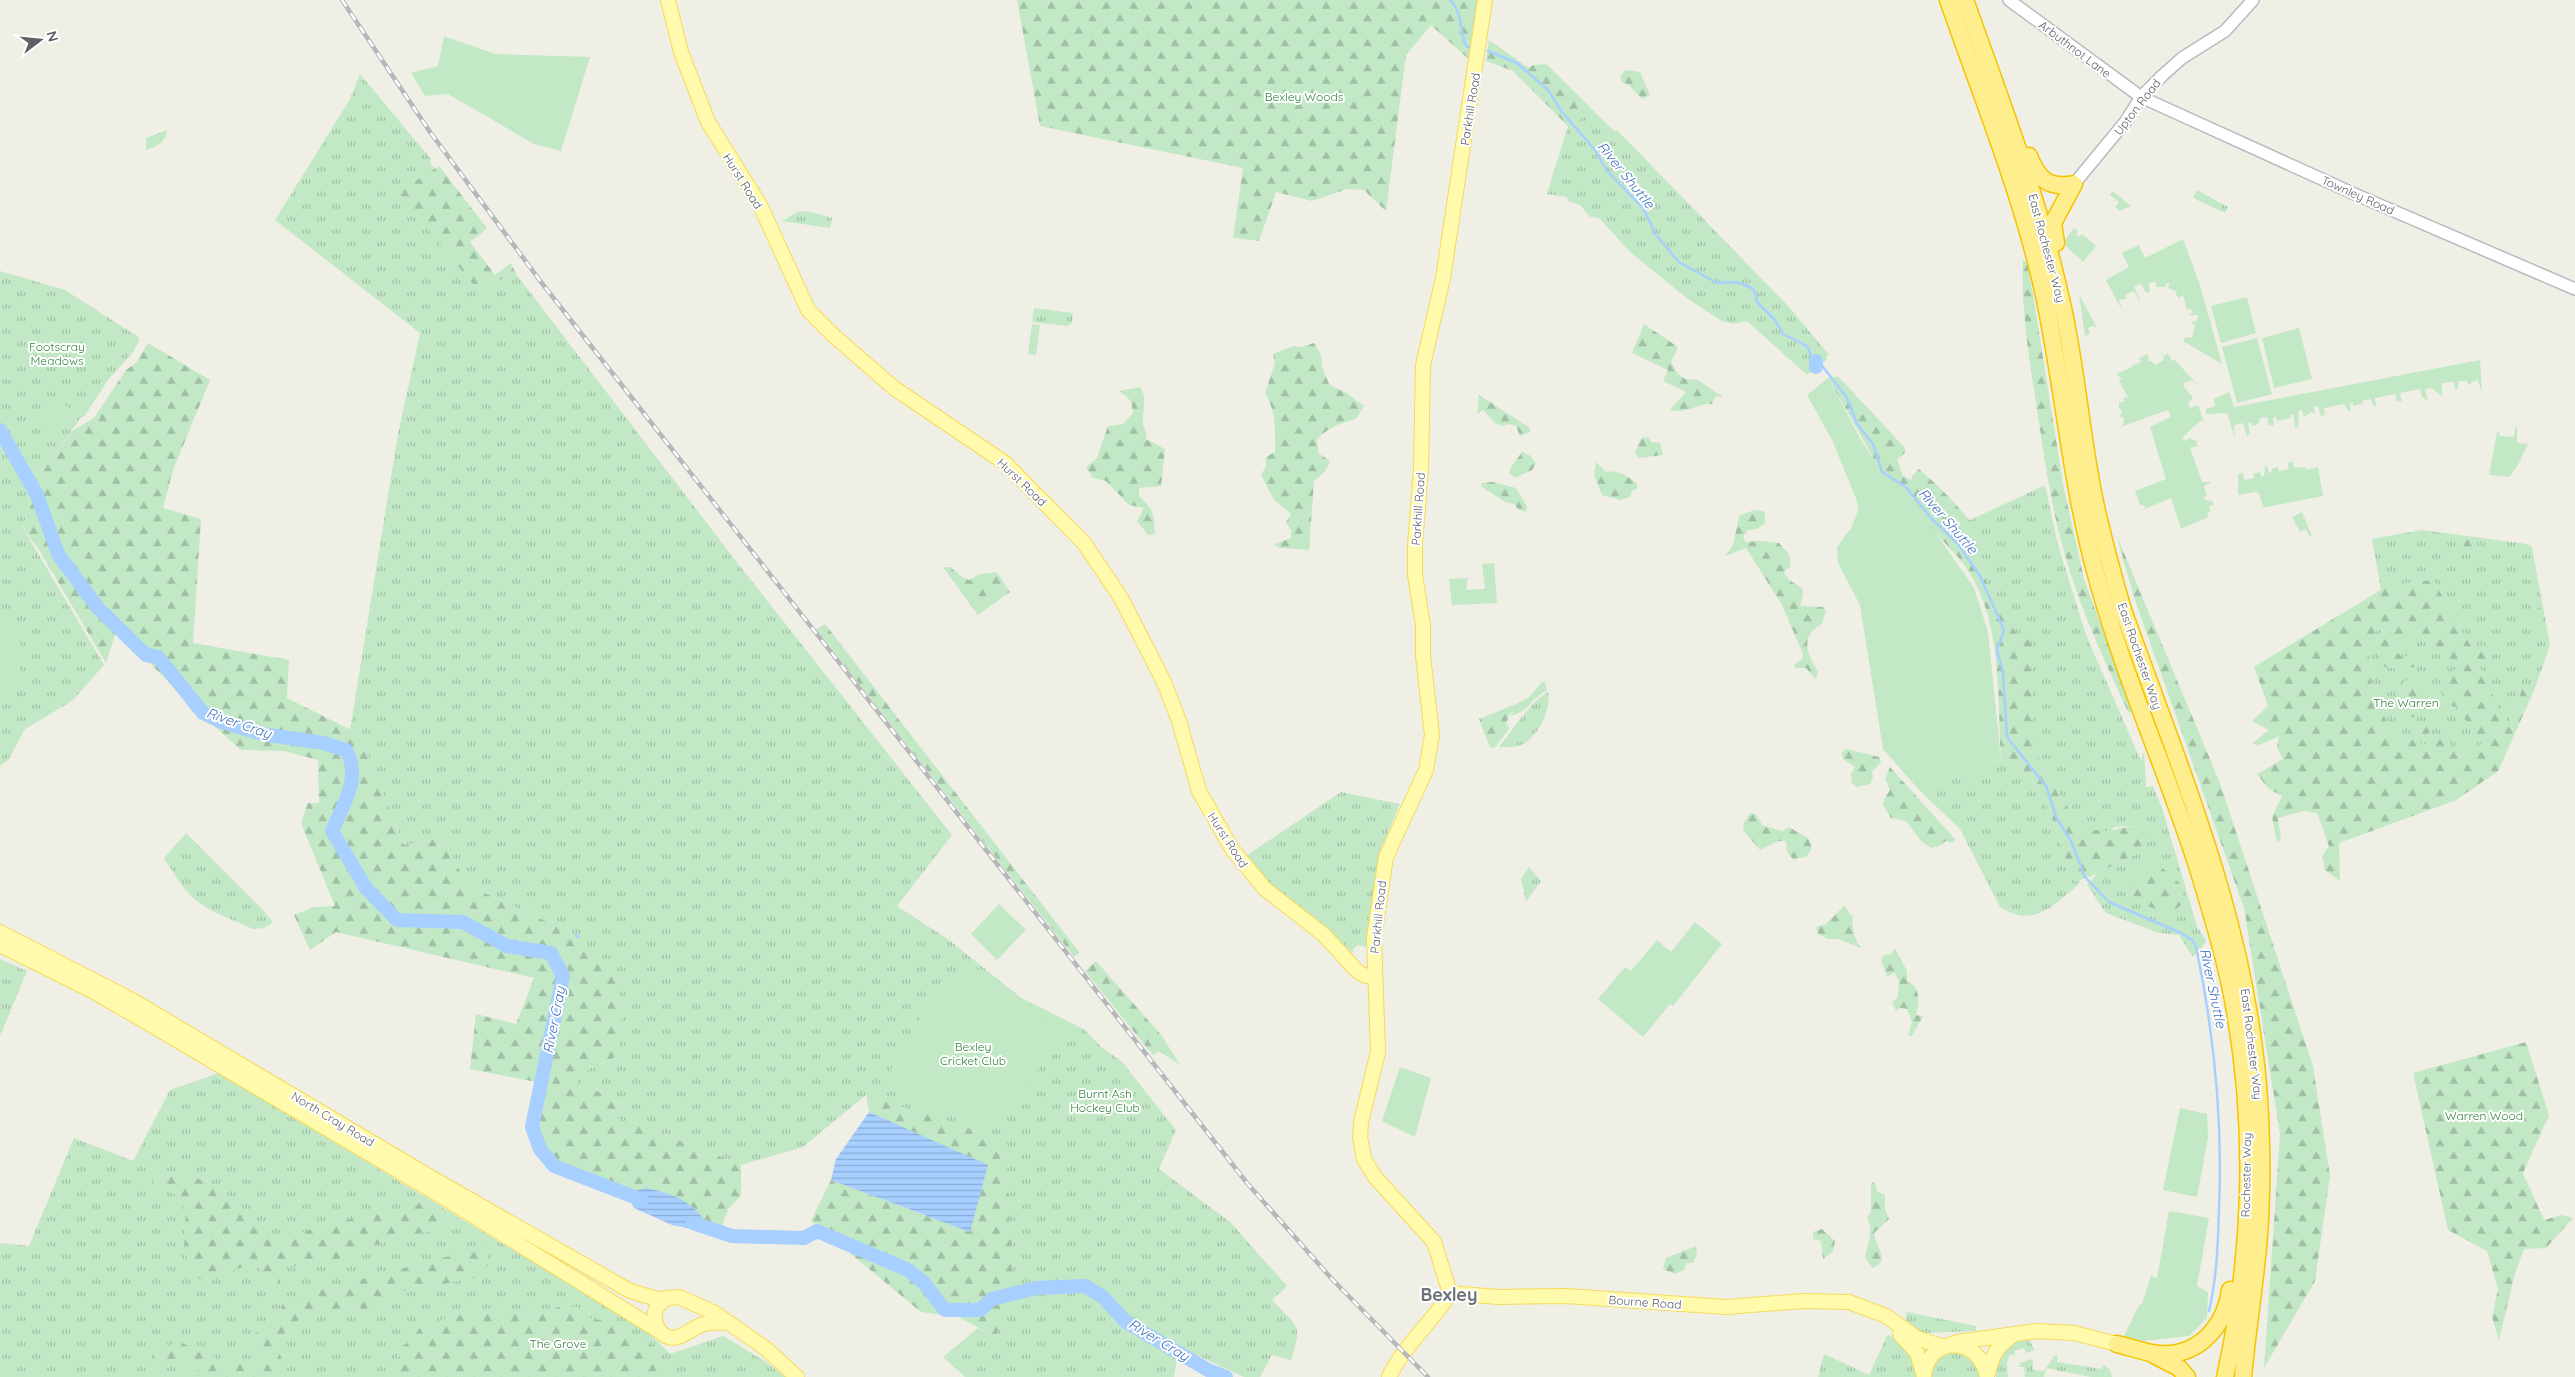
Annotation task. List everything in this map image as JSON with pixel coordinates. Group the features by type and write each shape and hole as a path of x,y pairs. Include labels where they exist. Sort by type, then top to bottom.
{"highway":[{"name":"East Rochester Way","path":"1948,0 2023,212 2034,254 2052,341 2074,481 2097,580 2113,631 2184,825 2213,917 2226,974"},
{"name":"East Rochester Way","path":"1965,0 1997,86 2051,256 2076,385 2096,506 2112,573 2123,610 2221,886 2240,959 2256,1058 2262,1165 2258,1248 2248,1318"},
{"path":"1997,86 2012,110 2035,172 2048,182 2058,186 2074,184"},
{"path":"2074,184 2053,223 2053,234 2074,316 2079,351 2076,385"},
{"path":"2117,1344 2148,1352 2171,1354 2202,1341 2217,1328 2228,1304 2236,1242 2240,1125 2226,974"},
{"name":"Rochester Way","path":"2225,1377 2236,1316 2244,1249 2248,1175 2247,1118 2242,1064 2235,1010 2226,974"},
{"path":"2236,1377 2248,1318"},
{"path":"2243,1377 2248,1318"},
{"path":"2148,1352 2179,1368 2187,1377"}],"main road":[{"name":"Hurst Road","path":"668,0 681,52 706,117 721,147 760,205 808,310 833,335 894,388 1005,463 1084,543 1121,598 1169,694 1199,791 1224,838 1258,882 1324,935 1345,957 1374,970"},
{"name":"Parkhill Road","path":"1450,1293 1434,1242 1383,1187 1367,1166 1362,1153 1360,1128 1378,1052 1374,970 1376,920 1386,857 1399,824 1426,770 1432,740 1423,656 1423,625 1415,574 1415,545 1421,468 1423,365 1443,282 1486,0"},
{"name":"North Cray Road","path":"0,932 103,984 432,1178 630,1291 657,1300 668,1298"},
{"name":"North Cray Road","path":"0,945 141,1018 446,1199 660,1331"},
{"path":"1389,1377 1413,1338 1440,1309 1450,1293"},
{"name":"Bourne Road","path":"1450,1293 1498,1297 1566,1296 1726,1307 1804,1301 1840,1304 1849,1302 1874,1310 1917,1338 1945,1346 1965,1347 1973,1351 1984,1365 1987,1376"},
{"path":"732,1324 719,1322 704,1324 679,1338 671,1337 660,1331 655,1318 655,1312 658,1306 668,1298 679,1296 692,1304 715,1313 732,1324 765,1348 797,1377"},
{"path":"689,1333 693,1328 696,1316 692,1304"},
{"name":"Bourne Road","path":"1840,1304 1883,1322 1908,1340 1918,1353 1924,1376"},
{"path":"1924,1376 1929,1359 1945,1346 1957,1342 2037,1331 2059,1331 2117,1344"},
{"path":"1987,1376 1994,1352 2000,1344 2014,1334"}],"street":[{"name":"Arbuthnot Lane","path":"2009,0 2141,97"},
{"name":"Upton Road","path":"2074,184 2126,121 2141,97 2182,58 2225,31 2253,0"},
{"name":"Townley Road","path":"2141,97 2359,196 2575,289"}],"green space":[{"name":"Bexley Woods","path":"1017,0 1479,0 1472,62 1431,25 1406,55 1386,211 1364,190 1347,189 1312,201 1276,192 1259,241 1233,238 1243,168 1040,126"},
{"path":"444,36 495,54 590,57 561,151 534,144 448,94 425,96 411,73 438,66"},
{"path":"1489,40 1529,68 1533,65 1546,64 1588,105 1588,113 1577,122 1568,126 1513,71 1486,61"},
{"path":"1546,64 1615,132 1617,130 1789,307 1829,355 1826,357 1827,359 1807,375 1747,321 1732,324 1720,320 1688,299 1630,252 1599,218 1590,217 1580,205 1568,201 1567,197 1547,194 1568,126 1526,83"},
{"path":"1625,70 1640,72 1650,95 1642,99 1629,85 1622,82 1620,77"},
{"name":"Burnt Ash Hockey Club","path":"360,74 431,159 430,163 483,232 461,248 489,283 516,274 732,556 952,835 897,906 949,940 1020,997 1085,1030 1101,1047 1122,1062 1176,1130 1159,1169 1230,1222 1287,1286 1272,1300 1296,1327 1297,1339 1291,1360 1272,1355 1260,1377 1244,1377 1179,1347 1174,1377 965,1377 943,1357 978,1328 996,1337 866,1095 803,1147 741,1165 643,1126 611,1117 623,1102 576,1083 590,1068 618,1056 572,933 467,885 443,838 404,845 359,734 350,730 398,434 420,333 275,220 350,99"},
{"path":"167,130 165,138 160,143 146,150 146,138"},
{"path":"439,166 487,228 470,242 495,275 511,263 516,274 476,288 398,192"},
{"path":"2197,190 2228,207 2225,213 2193,198"},
{"path":"2113,191 2131,206 2120,211 2115,207 2119,202 2110,195"},
{"path":"799,211 811,212 832,218 830,228 782,221"},
{"path":"2074,228 2078,231 2076,235 2079,237 2082,234 2096,246 2083,262 2063,243"},
{"path":"2183,239 2200,285 2222,364 2183,341 2186,337 2192,338 2195,325 2190,322 2197,321 2198,315 2189,315 2193,312 2191,309 2187,310 2183,295 2179,298 2176,295 2177,292 2168,288 2170,284 2167,283 2165,287 2156,287 2156,282 2149,283 2150,292 2146,293 2141,284 2134,286 2141,303 2134,291 2125,295 2127,299 2119,300 2123,312 2106,280 2129,267 2122,253 2139,245 2145,258"},
{"path":"2023,260 2027,263 2033,294 2063,484 2084,579 2132,710 2130,713 2109,670 2084,610 2069,569 2058,529 2047,472 2028,345 2023,294"},
{"name":"Footscray Meadows","path":"0,271 65,290 140,338 133,352 108,380 84,417 82,416 33,485 23,528 104,665 72,701 25,729 8,760 0,766"},
{"path":"2079,294 2097,328 2093,326 2088,328 2090,334 2085,336"},
{"path":"2247,297 2256,333 2221,343 2211,306"},
{"path":"1034,308 1073,313 1072,323 1067,326 1032,322"},
{"path":"1032,324 1040,325 1036,355 1028,354"},
{"path":"1644,324 1678,347 1671,362 1677,373 1685,379 1698,380 1723,397 1716,396 1712,404 1681,411 1670,410 1686,392 1663,381 1668,370 1632,353"},
{"path":"2299,328 2312,379 2274,388 2262,338"},
{"path":"2257,338 2272,394 2237,403 2222,347"},
{"path":"148,343 210,380 173,470 163,508 201,519 193,643 289,660 287,698 359,734 404,845 443,838 467,885 572,933 609,964 623,1006 618,1056 590,1068 577,1083 623,1102 611,1117 643,1126 741,1165 741,1196 729,1208 719,1233 626,1193 554,1166 540,1149 532,1127 541,1083 470,1069 476,1014 516,1024 534,978 336,932 310,950 294,915 314,907 335,906 301,823 308,803 319,803 318,760 284,751 241,750 202,715 122,636 131,635 120,619 106,663 39,550 23,528 33,485 72,431 94,418 126,370 136,363"},
{"path":"1314,343 1321,355 1322,367 1329,384 1348,394 1364,406 1356,419 1335,426 1317,439 1318,453 1330,461 1326,470 1314,481 1309,550 1281,548 1273,545 1291,538 1291,531 1286,522 1291,514 1274,500 1261,475 1266,466 1266,457 1275,452 1275,429 1272,408 1265,393 1275,363 1273,354 1293,346 1302,347"},
{"path":"2160,350 2163,356 2168,353 2172,361 2175,360 2203,391 2192,380 2184,383 2184,387 2193,398 2188,403 2190,408 2198,405 2204,423 2201,420 2182,438 2186,441 2189,438 2197,441 2197,446 2190,448 2202,482 2212,482 2204,486 2207,496 2204,497 2205,500 2212,501 2214,505 2209,506 2211,512 2207,513 2208,517 2181,529 2171,498 2144,509 2145,506 2140,505 2135,491 2166,479 2150,427 2171,417 2168,410 2120,427 2123,425 2124,418 2120,416 2122,411 2119,409 2119,402 2124,402 2123,398 2128,397 2119,381 2122,379 2116,374 2132,367 2133,363 2134,365 2141,362 2139,358 2148,354 2149,362 2152,361 2155,365 2164,360"},
{"path":"2480,360 2482,393 2478,380 2471,382 2471,384 2468,384 2467,381 2458,381 2458,389 2455,389 2454,382 2442,383 2442,396 2431,388 2425,389 2428,401 2422,397 2420,389 2400,393 2402,401 2397,402 2395,394 2375,398 2376,406 2373,406 2371,399 2353,406 2353,402 2350,403 2351,410 2348,411 2344,404 2324,408 2325,415 2321,416 2318,406 2314,407 2315,414 2310,412 2310,414 2304,416 2302,410 2299,410 2298,427 2295,428 2293,414 2290,415 2291,418 2277,421 2276,417 2273,418 2274,425 2269,426 2267,417 2260,418 2258,424 2252,426 2251,422 2248,423 2250,434 2247,436 2243,423 2234,425 2235,438 2227,413 2206,414 2206,409 2215,406 2214,399 2229,392 2234,407"},
{"path":"1838,376 1905,448 1905,453 1897,459 1903,476 1911,480 1919,469 1952,500 1982,535 1978,555 1979,568 2021,642 2031,638 2033,735 2039,760 2081,829 2106,831 2135,826 2152,836 2140,852 2094,875 2074,882 2050,813 2033,779 2001,760 1998,687 1993,638 1979,591 1968,570 1954,553 1902,497 1883,483 1872,455 1828,378"},
{"path":"1828,378 1861,440 1886,477 1894,479 1919,509 1974,588 1988,632 2001,760 1920,791 1883,749 1860,605 1838,563 1837,547 1851,528 1858,511 1857,501 1832,440 1807,395"},
{"path":"1140,387 1144,396 1143,423 1146,439 1165,449 1161,486 1139,488 1139,496 1148,505 1153,517 1155,534 1148,535 1137,521 1144,508 1129,505 1106,481 1093,478 1086,467 1097,458 1108,426 1123,424 1133,413 1131,401 1120,391"},
{"path":"49,395 70,408 56,430 54,438 31,423"},
{"path":"1479,395 1530,428 1530,432 1520,436 1516,426 1509,424 1502,426 1495,423 1483,410 1477,414"},
{"path":"2515,427 2517,427 2517,443 2528,444 2519,463 2509,477 2489,475 2497,432 2499,432 2500,436 2514,437"},
{"path":"1649,437 1651,442 1660,443 1663,455 1638,458 1635,453 1641,438"},
{"path":"1522,452 1531,456 1536,464 1532,470 1515,478 1509,473"},
{"path":"2293,461 2294,468 2305,467 2306,470 2318,467 2323,496 2251,510 2263,507 2259,493 2238,495 2238,474 2243,473 2244,480 2254,478 2253,474 2260,472 2261,476 2264,476 2265,466 2267,466 2269,473 2272,472 2272,469 2278,467 2279,471 2289,469 2288,463"},
{"path":"1596,462 1606,472 1623,474 1630,478 1637,484 1637,489 1632,491 1630,497 1620,500 1602,495 1594,475"},
{"path":"1493,482 1516,488 1527,507 1526,512 1518,509 1514,504 1505,502 1482,487 1481,483"},
{"path":"2045,485 2058,545 2086,635 2141,761 2144,751 2146,787 2153,786 2162,808 2197,926 2206,941 2199,953 2192,956 2179,935 2159,933 2106,913 2087,885 2098,873 2140,852 2135,826 2114,827 2087,859 2028,739 2021,643 1979,568 1949,530"},
{"path":"1754,510 1765,513 1765,523 1757,529 1748,530 1743,536 1745,542 1779,543 1789,554 1791,567 1784,573 1789,580 1802,588 1803,595 1800,606 1823,607 1826,611 1822,624 1810,634 1807,645 1810,658 1818,671 1816,680 1806,668 1795,668 1794,665 1802,659 1803,654 1782,605 1746,548 1725,556 1733,545 1739,516"},
{"path":"2302,512 2312,536 2310,537 2306,529 2300,532 2292,517"},
{"name":"The Warren","path":"2422,530 2527,544 2532,547 2550,645 2535,688 2498,771 2456,800 2329,846 2312,800 2254,667 2381,590 2372,539"},
{"path":"2116,534 2220,783 2313,1066 2330,1176 2315,1281 2264,1368 2280,1134 2244,908 2134,597"},
{"path":"2458,540 2473,540 2474,545 2469,548 2456,545"},
{"path":"1494,563 1497,603 1452,605 1449,579 1468,578 1466,590 1483,589 1485,588 1482,564"},
{"path":"943,567 950,567 969,580 980,574 997,572 1010,592 978,615"},
{"name":"The Warren","path":"2433,580 2472,648 2483,645 2489,649 2488,657 2479,664 2507,727 2511,715 2517,714 2523,701 2520,696 2522,687 2535,688 2498,771 2456,800 2339,843 2340,881 2325,870 2322,856 2329,846 2318,813 2303,811 2278,818 2281,839 2277,842 2272,817 2282,796 2268,788 2257,774 2283,759 2277,747 2279,736 2259,745 2252,744 2269,730 2252,721 2268,706 2254,667 2390,585","holes":["2390,619 2378,640 2380,666 2404,670 2410,667 2417,668 2418,662 2414,654 2402,657 2395,650 2403,645 2408,638 2423,639 2458,667 2446,676 2441,692 2448,705 2456,707 2459,716 2466,720 2468,729 2477,734 2469,741 2483,742 2471,752 2456,755 2450,743 2437,733 2428,745 2404,737 2393,737 2372,687 2367,640"]},
{"path":"2540,607 2544,625 2540,628 2535,623 2537,615 2535,610"},
{"path":"0,608 10,618 17,630 22,656 16,682 0,705"},
{"path":"825,624 1079,952 1074,957 816,629"},
{"path":"2413,678 2419,686 2425,684 2430,695 2426,709 2414,717 2409,716 2406,707 2397,706 2396,701 2403,689 2400,683"},
{"path":"1542,682 1545,682 1547,690 1522,711 1509,716 1515,711 1516,704 1529,697"},
{"path":"1548,692 1546,714 1534,735 1520,745 1499,747 1528,710"},
{"path":"1516,704 1515,711 1509,714 1506,725 1510,728 1495,747 1490,748 1479,719"},
{"path":"2420,722 2426,722 2430,729 2426,736 2420,736 2416,732 2416,726"},
{"path":"1847,749 1879,757 1881,762 1872,772 1873,777 1870,784 1857,787 1852,783 1851,774 1855,767 1844,759 1842,755 1842,752"},
{"path":"2001,760 2033,779 2050,813 2074,881 2080,880 2077,886 2059,901 2042,912 2032,915 2023,916 2000,907 1960,829 1920,791"},
{"path":"1890,767 1955,839 1953,843 1946,841 1939,846 1931,848 1921,841 1906,821 1891,818 1883,805 1884,799 1890,790 1885,779"},
{"path":"1341,792 1400,804 1378,856 1366,947 1358,945 1352,953 1328,928 1268,882 1246,856"},
{"path":"1750,813 1757,815 1762,825 1782,831 1789,827 1809,839 1812,848 1806,857 1793,859 1787,852 1786,841 1779,841 1760,850 1743,830 1744,823"},
{"path":"186,833 273,922 264,928 253,929 210,910 195,900 182,886 164,858"},
{"path":"2148,864 2159,865 2184,887 2181,905 2169,915 2134,900 2124,890"},
{"path":"1529,867 1541,881 1526,901 1521,879"},
{"path":"999,904 1026,930 997,960 971,934"},
{"path":"1844,906 1853,917 1854,933 1861,948 1838,939 1828,939 1818,934 1816,927 1826,924"},
{"path":"1695,922 1722,944 1673,1006 1670,1004 1643,1037 1598,999 1625,967 1631,971 1657,940 1671,952"},
{"path":"1895,948 1907,971 1907,981 1917,991 1918,1005 1916,1015 1923,1016 1912,1036 1908,1035 1912,1022 1907,1009 1900,1008 1896,1011 1892,1002 1898,997 1899,981 1894,972 1887,977 1881,960 1884,955 1891,954"},
{"path":"0,959 27,971 0,1036"},
{"path":"1096,961 1162,1036 1180,1065 1159,1051 1153,1055 1147,1048 1085,971"},
{"name":"Bexley Cricket Club","path":"980,969 986,971 1061,1031 1062,1036 1000,1125 992,1129 901,1099 891,1069 936,989 946,982"},
{"name":"Warren Wood","path":"2526,1042 2549,1115 2523,1173 2544,1220 2562,1215 2573,1218 2546,1248 2524,1249 2515,1273 2499,1340 2492,1317 2498,1289 2487,1251 2448,1230 2413,1073"},
{"path":"1400,1067 1431,1078 1415,1137 1382,1121"},
{"path":"219,1073 646,1330 670,1354 723,1336 765,1361 785,1377 0,1377 0,1243 29,1246 74,1138 133,1161 170,1090"},
{"path":"866,1095 1005,1140 1013,1279 996,1337 958,1317 921,1312 811,1221 831,1180 969,1232 988,1165 869,1112"},
{"path":"2180,1108 2207,1114 2208,1137 2197,1197 2163,1190"},
{"path":"168,1174 195,1178 218,1189 240,1206 275,1246 308,1230 344,1220 417,1205 424,1196 459,1218 434,1231 392,1239 324,1264 301,1267 284,1264 281,1267 279,1291 255,1263 201,1281 192,1270 184,1250 186,1211 174,1194 154,1184 152,1177"},
{"path":"1874,1182 1878,1192 1885,1195 1885,1209 1889,1219 1874,1233 1882,1257 1881,1262 1872,1268 1865,1257 1870,1232 1867,1217 1871,1212 1871,1184"},
{"path":"2169,1211 2209,1218 2197,1286 2208,1292 2207,1318 2189,1336 2142,1341 2123,1338 2139,1305 2142,1304 2151,1276 2157,1278"},
{"path":"1822,1229 1835,1241 1833,1251 1823,1259 1821,1241 1813,1239 1813,1232"},
{"path":"487,1246 488,1265 474,1278 433,1286 416,1285 366,1310 349,1305 300,1319 275,1342 282,1360 277,1377 209,1377 189,1364 159,1364 154,1358 155,1351 179,1341 203,1354 213,1356 222,1366 259,1361 260,1356 250,1344 250,1337 278,1317 284,1300"},
{"path":"1696,1246 1697,1254 1693,1263 1687,1263 1684,1270 1675,1274 1663,1269 1666,1258"},
{"name":"The Grove","path":"559,1307 579,1307 581,1317 601,1320 663,1351 655,1377 398,1377 402,1361 396,1350 411,1341 421,1326 470,1312 518,1311 529,1317"},
{"path":"1907,1312 1976,1326 1976,1331 1922,1333 1905,1322"},
{"path":"1888,1334 1910,1353 1916,1377 1818,1377 1824,1354 1869,1375"},
{"path":"2029,1340 2035,1350 2026,1353 2024,1348 2014,1351 2015,1356 2010,1354 2007,1363 2008,1377 1996,1377 1999,1353 2012,1344"},
{"path":"1958,1351 1974,1357 1982,1377 1930,1377 1933,1366 1939,1358"},
{"path":"2054,1356 2058,1356 2057,1362 2102,1369 2103,1365 2107,1367 2112,1377 2091,1377 2046,1368"},
{"path":"2031,1359 2033,1361 2033,1370 2044,1371 2046,1368 2044,1377 2025,1377 2024,1367 2019,1367 2021,1363"}],"water":[{"path":"869,1112 988,1165 970,1232 831,1180 836,1159"},
{"path":"647,1188 676,1197 690,1205 710,1227 708,1232 672,1225 634,1208 626,1193"}],"waterway":[{"name":"River Shuttle","path":"1450,0 1457,10 1466,46 1472,48"},
{"name":"River Shuttle","path":"1488,51 1517,63 1548,90 1562,112 1595,150 1607,171 1643,208 1656,235 1679,262 1717,283 1737,282 1752,288 1757,302 1775,320 1783,334 1807,346 1812,357 1820,363 1847,398 1857,424 1873,444 1882,472 1906,487 1930,517 1958,544 1980,576 2004,630 1997,650 2003,672 2007,737 2046,786 2057,819 2071,841 2085,877 2109,902 2181,933 2192,940 2196,946 2208,1011 2216,1076 2220,1142 2218,1247 2209,1311"},
{"name":"River Shuttle","path":"1816,361 1816,367"},
{"name":"River Cray","path":"0,430 37,495 58,554 98,608 146,655 158,657 203,713 222,722 263,734 323,743 346,750 352,770 352,781 332,831 366,888 397,920 463,922 507,946 551,953 563,976 532,1127 540,1149 554,1166 642,1200"},
{"name":"River Cray","path":"693,1223 732,1236 804,1238 817,1231 908,1270 924,1283 945,1310 980,1310 992,1299 1036,1288 1085,1286 1103,1297 1126,1322 1208,1370 1226,1377"}],"railway":[{"path":"342,0 430,132 541,282 1247,1183 1331,1278 1428,1377"}],"district":[{"name":"Bexley","path":"1449,1294"}]}
